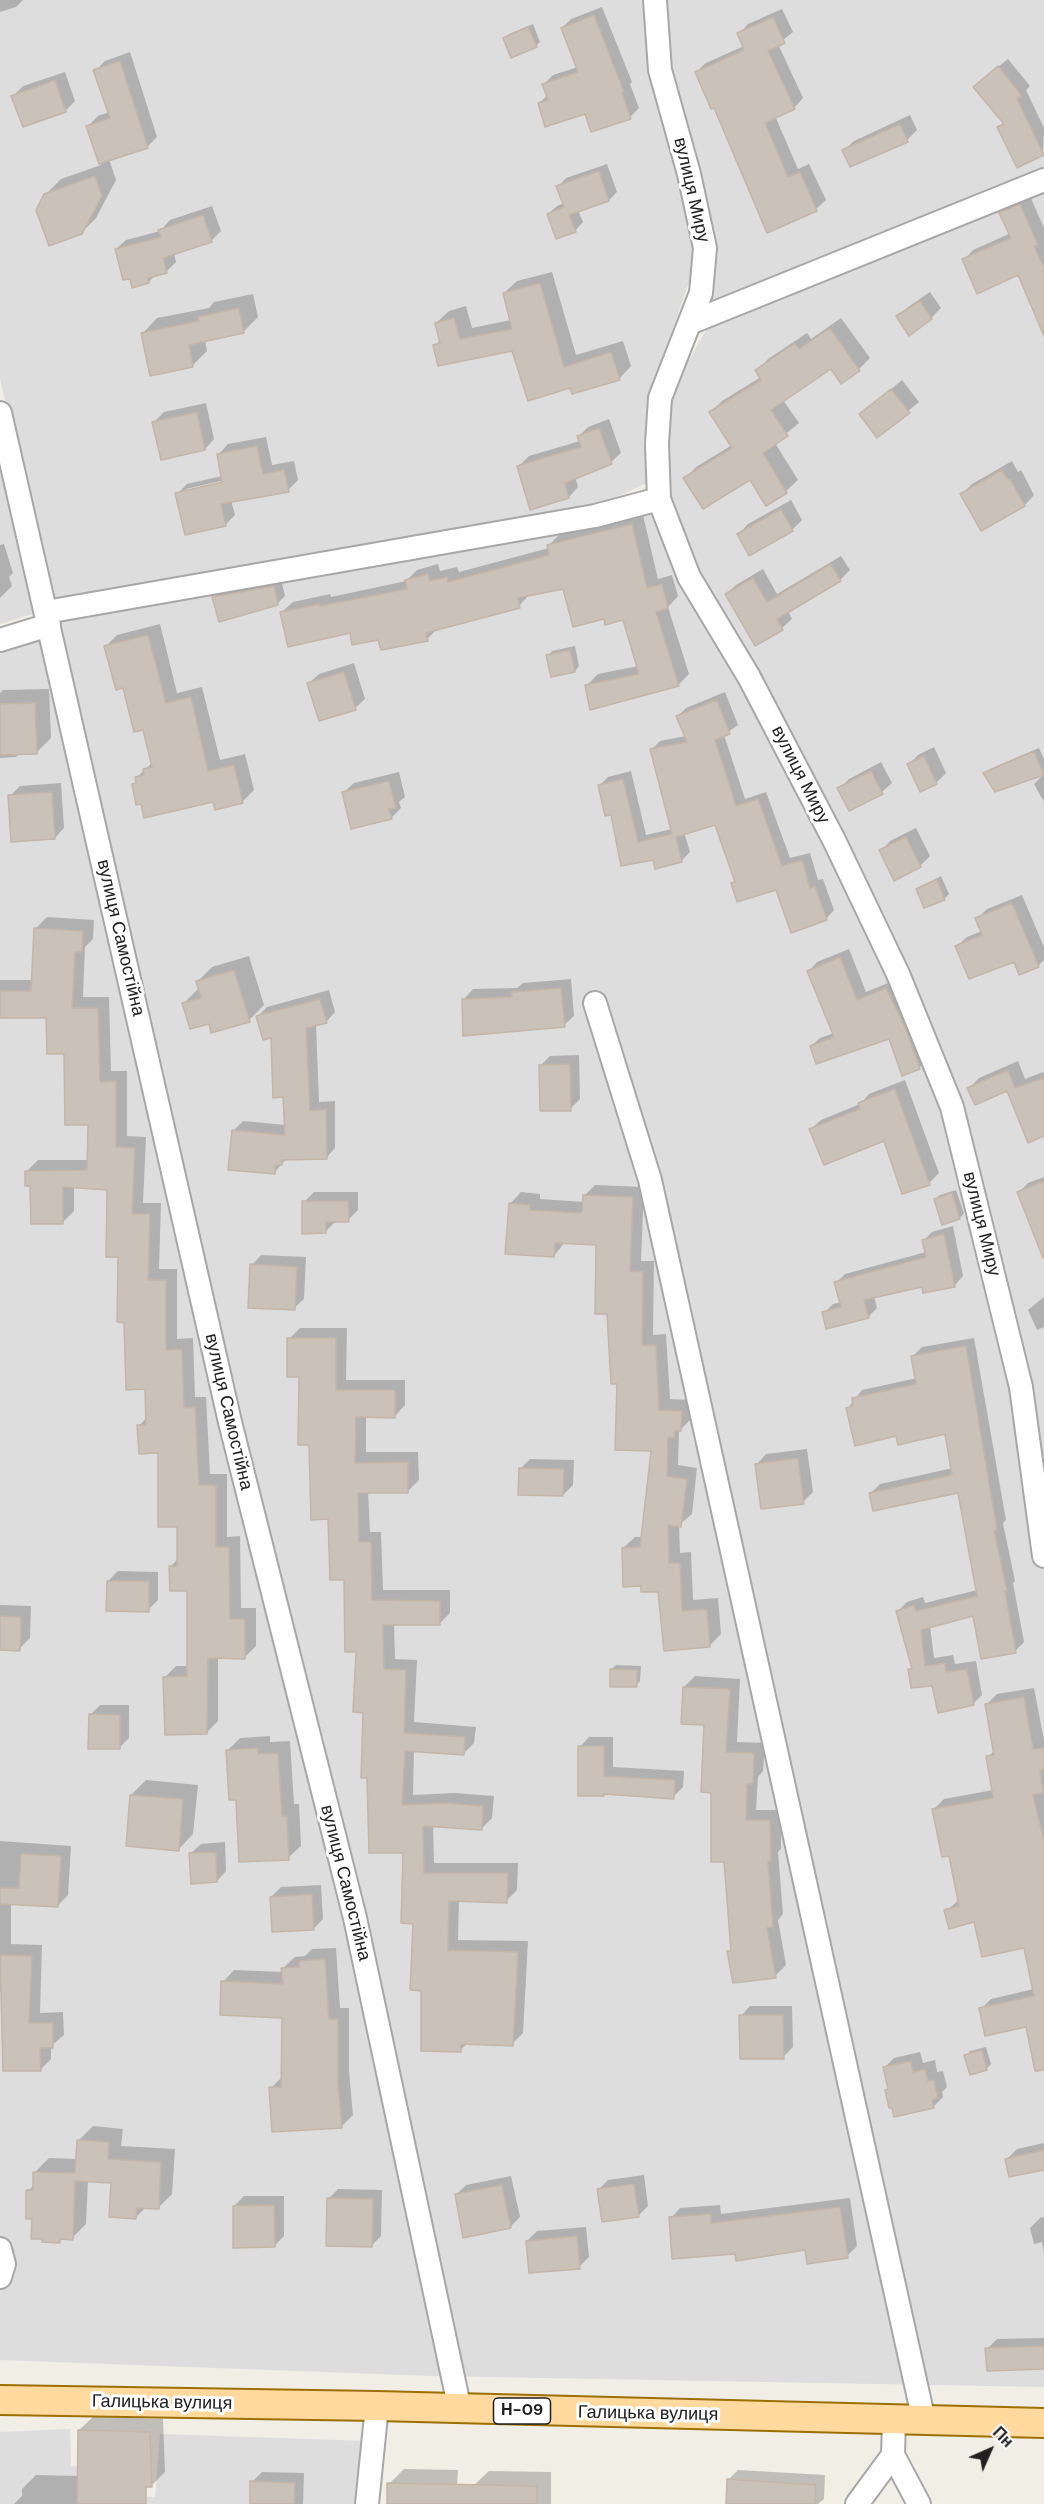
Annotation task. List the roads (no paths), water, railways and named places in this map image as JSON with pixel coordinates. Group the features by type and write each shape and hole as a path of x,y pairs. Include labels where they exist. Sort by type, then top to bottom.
{"main road":[{"name":"Галицька вулиця","path":"0,2400 377,2406 460,2410 1044,2423"}],"street":[{"name":"вулиця Миру","path":"656,0 660,70 689,174 705,248 702,293 660,398 657,444 659,499 689,577 749,677 839,850 898,974 952,1107 1021,1387 1040,1496 1044,1556"},
{"path":"692,321 1044,180"},
{"name":"вулиця Самостійна","path":"0,413 230,1422 355,1918 460,2410"},
{"path":"0,640 48,619 595,516 659,499"},
{"path":"595,1003 650,1180 924,2421"},
{"path":"0,2249 4,2264 0,2277"},
{"path":"367,2504 377,2406"},
{"path":"894,2420 893,2455 919,2504"},
{"path":"857,2504 893,2455"}]}
